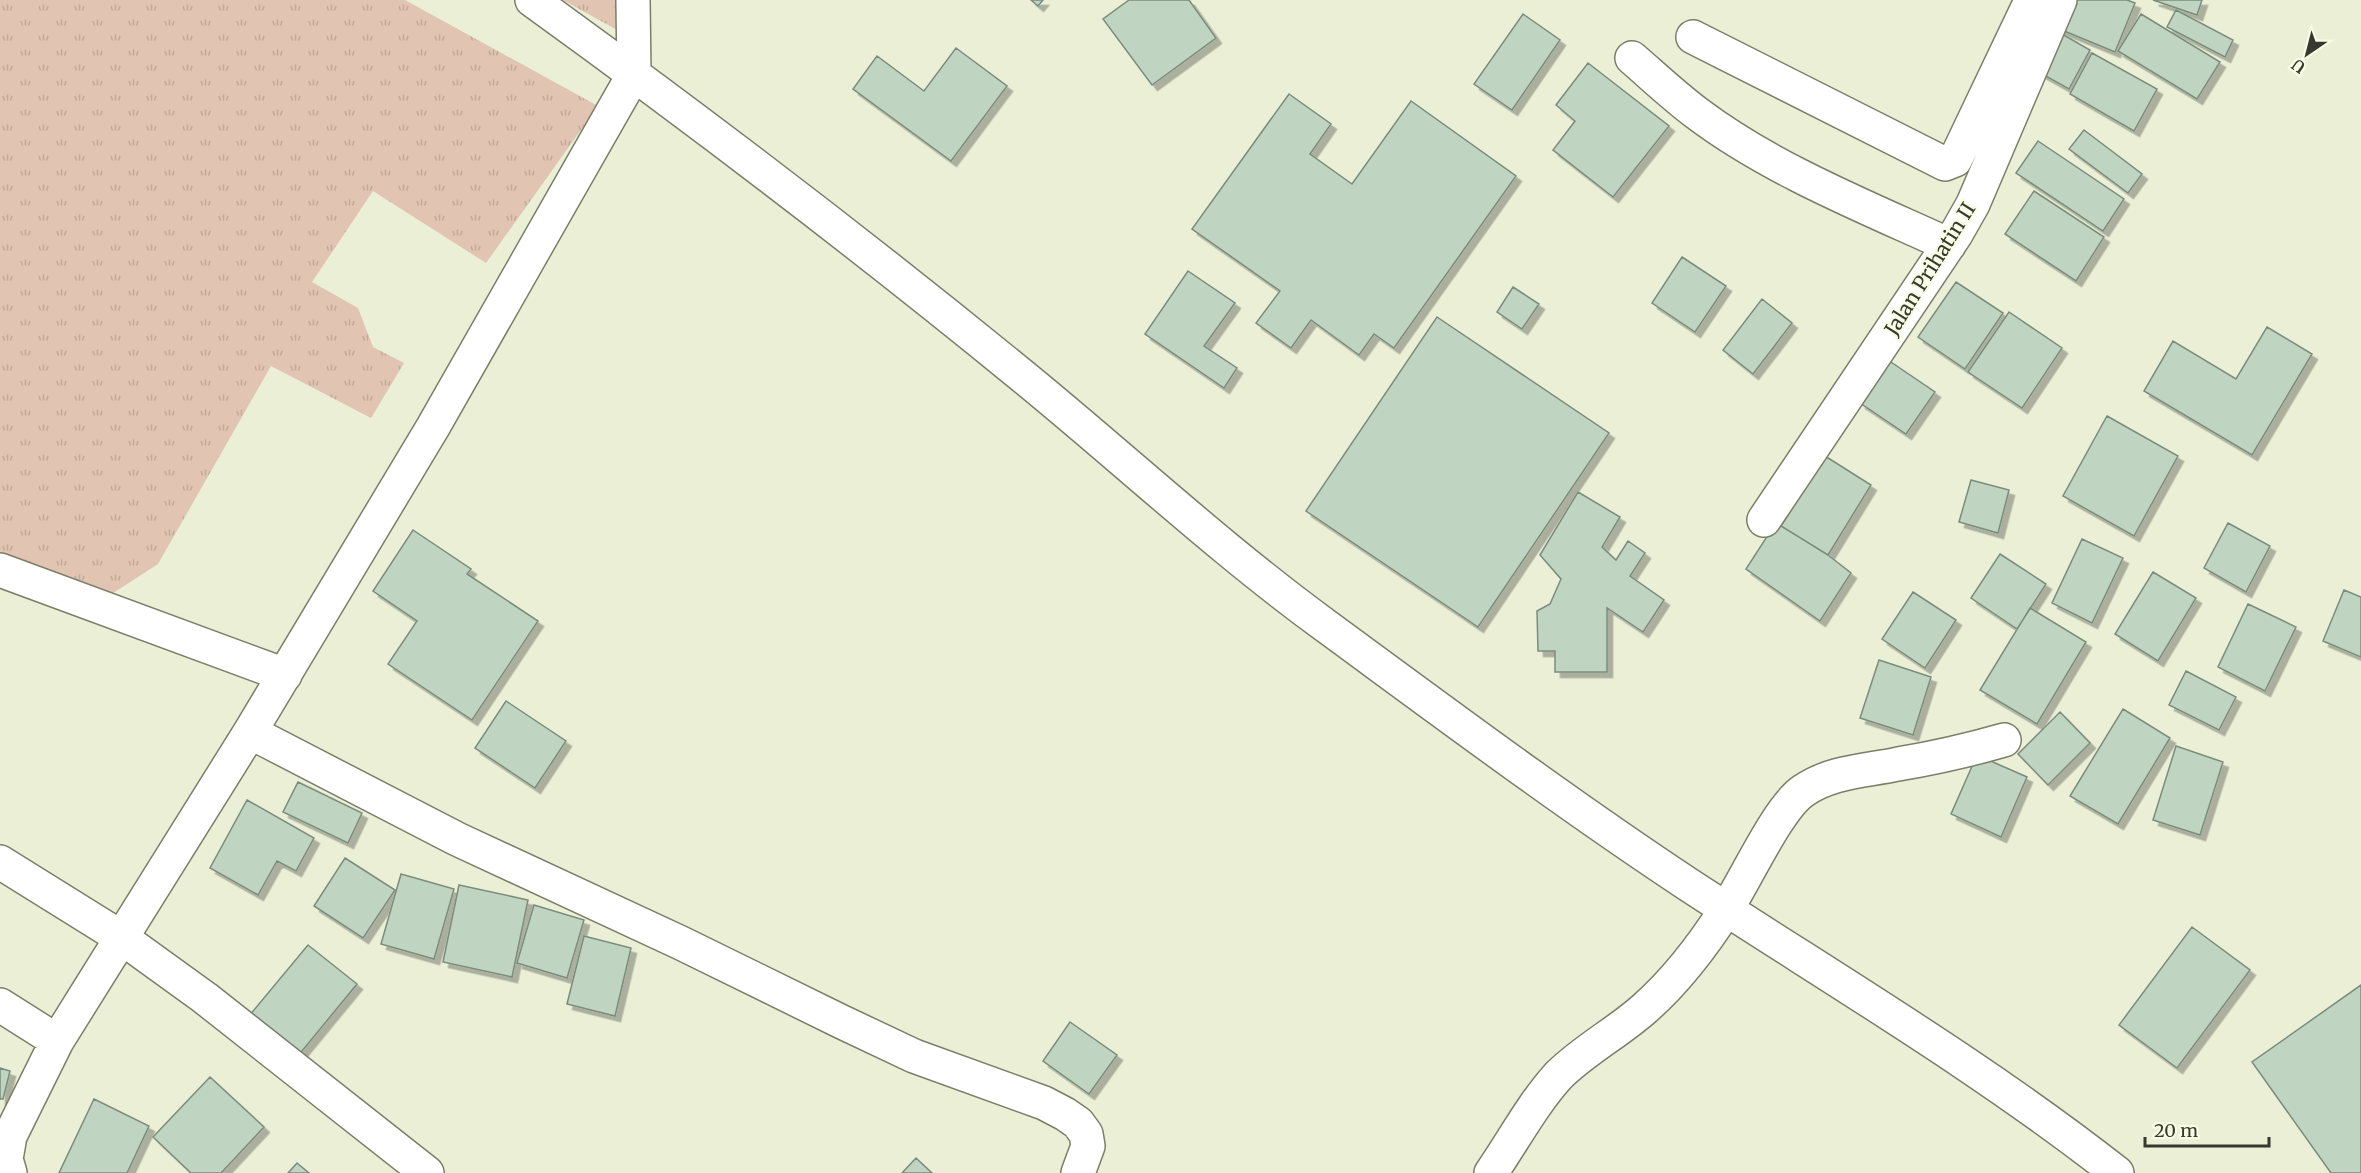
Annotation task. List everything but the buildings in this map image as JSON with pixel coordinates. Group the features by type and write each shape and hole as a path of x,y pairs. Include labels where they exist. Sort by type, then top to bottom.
{"street":[{"path":"532,0 786,189 1020,374 1210,535 1320,622 1531,775 1685,882 1952,1054 2117,1173"},
{"path":"10,1173 6,1159 10,1136 57,1041 285,675 433,427 634,74 633,0"},
{"path":"1693,37 1945,164 1955,160 2040,5"},
{"name":"Jalan Prihatin II","path":"1764,520 1949,245 1973,204 2040,5"},
{"path":"1632,58 1698,114 1758,153 1857,203 1949,245"},
{"path":"0,570 285,675"},
{"path":"250,732 457,839 681,943 914,1056 1044,1103 1065,1114 1078,1123 1086,1134 1088,1146 1086,1157 1078,1173"},
{"path":"1491,1173 1541,1097 1559,1076 1585,1052 1642,1011 1686,964 1721,905 1782,814 1802,792 1825,779 1857,770 1958,753 2004,740"},
{"path":"0,862 122,938 205,998 427,1173"},
{"path":"0,1005 57,1041"}],"green space":[{"path":"0,0 405,0 598,106 486,263 373,191 312,282 358,308 373,347 404,363 371,418 271,366 158,564 107,597 0,555"},
{"path":"563,0 617,0 617,30"}]}
